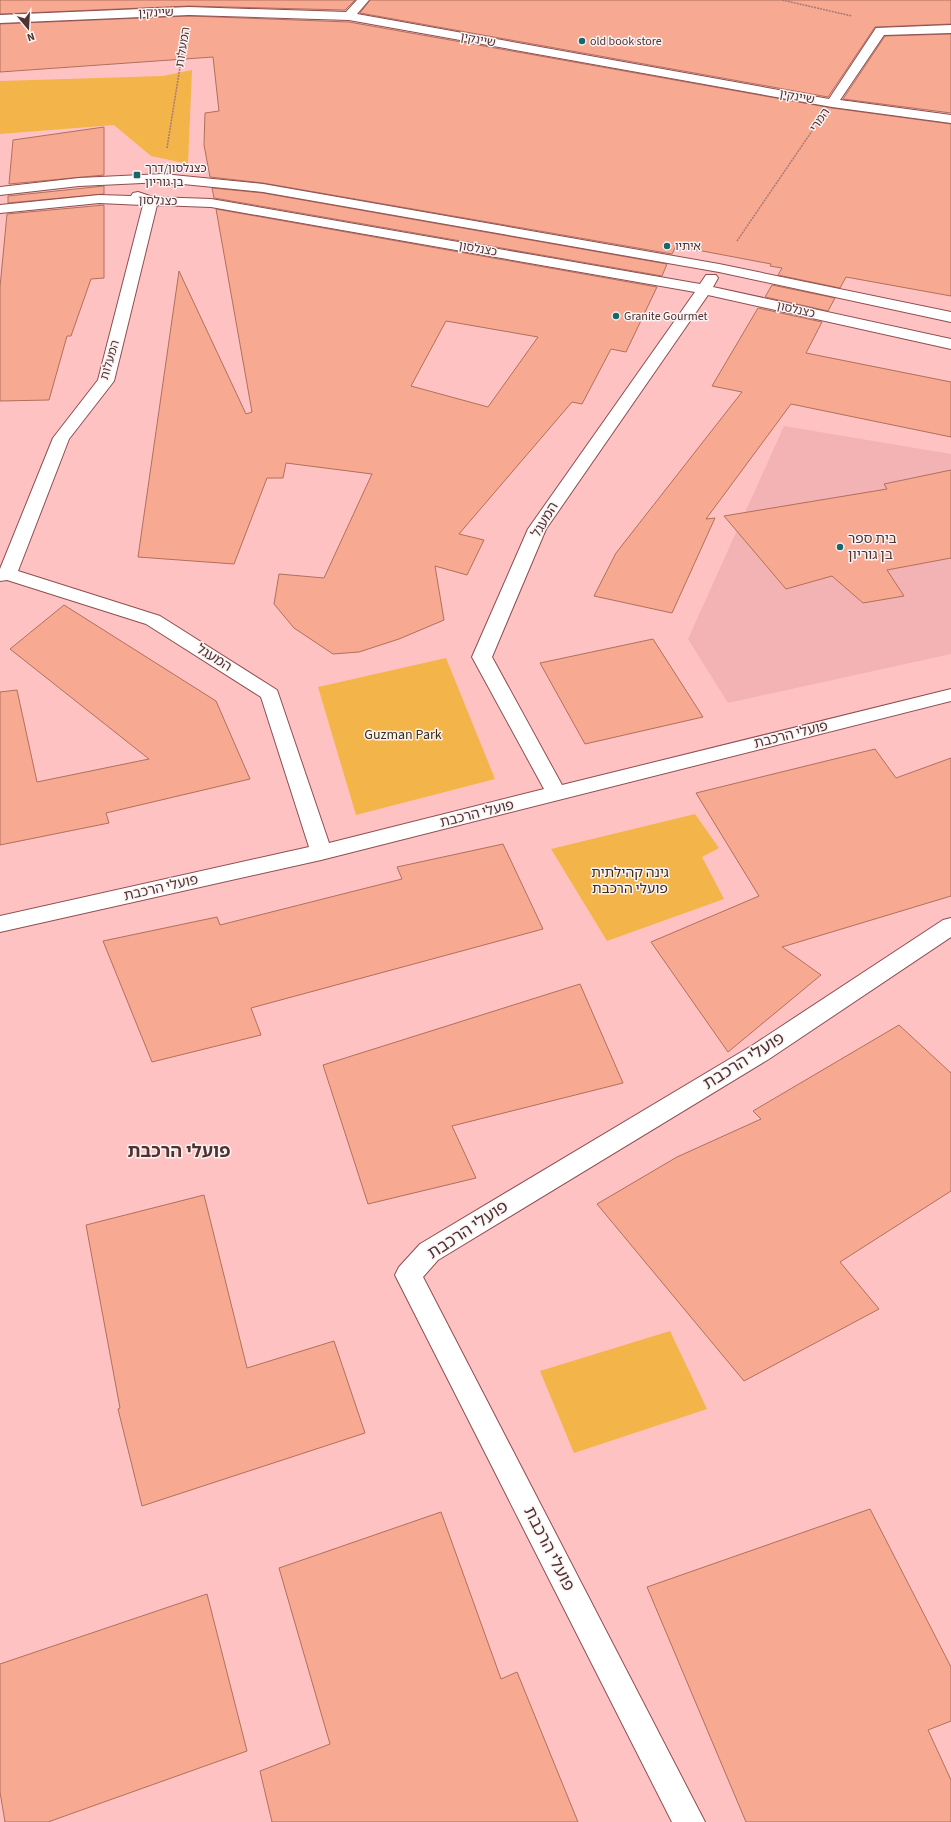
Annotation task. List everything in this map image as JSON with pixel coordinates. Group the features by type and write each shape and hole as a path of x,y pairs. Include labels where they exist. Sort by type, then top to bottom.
{"street":[{"path":"349,16 363,0"},
{"name":"שיינקין","path":"0,19 189,11 349,16 832,104 951,119"},
{"name":"המרי","path":"832,104 880,32 951,29"},
{"name":"כצנלסון","path":"0,191 79,182 163,178 263,188 719,268 951,317"},
{"path":"79,182 119,190 151,201"},
{"name":"כצנלסון","path":"0,209 99,199 211,203 702,289 951,344"},
{"name":"המעלות","path":"4,574 60,438 106,381 151,201"},
{"name":"המעגל","path":"557,794 482,657 537,529 610,422 685,319 702,289 719,268"},
{"name":"המעגל","path":"4,574 153,620 270,694 321,852"},
{"name":"פועלי הרכבת","path":"0,924 321,852 951,695"},
{"name":"פועלי הרכבת","path":"689,1822 408,1275 429,1252 761,1052 951,926"}],"path":[{"path":"782,0 856,17"},
{"name":"המעלות","path":"163,178 189,11"},
{"name":"המרי","path":"719,268 832,104"}],"shaded area":[{"name":"בית ספר בן גוריון","path":"784,426 951,454 951,654 728,703 688,639"}],"green space":[{"path":"192,70 188,164 151,156 114,125 0,134 0,81 163,76"},
{"name":"Guzman Park","path":"446,658 495,779 356,815 318,687"},
{"name":"גינה קהילתית פועלי הרכבת","path":"695,814 719,848 702,857 724,899 607,941 551,849"},
{"path":"670,1331 707,1409 574,1453 540,1371"}],"building":[{"path":"0,0 355,0 345,10 189,6 0,14"},
{"path":"370,0 951,0 951,24 875,27 828,97 360,13"},
{"path":"189,16 349,22 832,108 951,124 951,296 846,277 840,288 778,275 782,268 770,266 771,264 676,246 672,254 263,183 210,177 204,145 205,113 219,111 213,57 0,72 0,24"},
{"path":"951,34 951,113 843,99 885,36"},
{"path":"104,127 104,175 9,184 13,140"},
{"path":"104,186 104,194 8,203 8,196"},
{"path":"212,188 263,193 667,264 662,276 214,198"},
{"path":"104,205 104,278 91,279 71,336 67,336 49,400 0,401 0,287 7,214"},
{"path":"216,209 657,287 626,352 611,349 582,404 572,402 459,534 484,540 467,575 435,566 444,620 399,639 359,652 333,654 294,628 274,604 279,574 324,578 372,474 286,463 283,478 267,478 234,564 138,557 179,271 246,414 252,412","holes":["446,321 538,337 488,407 411,386"]},
{"path":"772,285 835,298 828,311 765,297"},
{"path":"758,308 822,322 806,353 951,382 951,437 791,404 706,519 715,518 672,613 594,596 616,553 742,392 712,386"},
{"path":"951,470 951,558 887,570 904,596 863,603 832,576 786,589 724,516 887,489 884,484"},
{"path":"64,605 216,701 250,779 106,813 109,823 0,845 0,692 17,690 37,782 149,759 10,649"},
{"path":"653,639 703,717 585,744 540,663"},
{"path":"875,749 896,778 951,758 951,896 782,947 821,975 728,1052 651,942 759,896 696,793"},
{"path":"503,844 543,929 251,1008 261,1035 152,1062 103,941 217,917 220,925 402,879 397,867"},
{"path":"580,984 623,1083 452,1126 476,1178 368,1204 323,1065"},
{"path":"899,1025 951,1073 951,1191 840,1262 879,1309 744,1381 597,1204 677,1157 761,1119 753,1111"},
{"path":"204,1195 247,1368 334,1341 365,1433 142,1506 118,1409 120,1408 86,1225"},
{"path":"870,1509 951,1667 951,1721 928,1730 951,1780 951,1822 746,1822 647,1587"},
{"path":"441,1512 501,1679 517,1672 578,1822 272,1822 260,1771 330,1744 279,1568"},
{"path":"207,1594 247,1751 48,1822 5,1822 0,1792 0,1664"}],"place":[{"name":"old book store","path":"582,41"},
{"name":"כצנלסון/דרך בן גוריון","path":"137,175"},
{"name":"איתיו","path":"667,246"},
{"name":"Granite Gourmet","path":"616,316"},
{"name":"בית ספר בן גוריון","path":"840,547"}],"district":[{"name":"פועלי הרכבת","path":"179,1151"}]}
